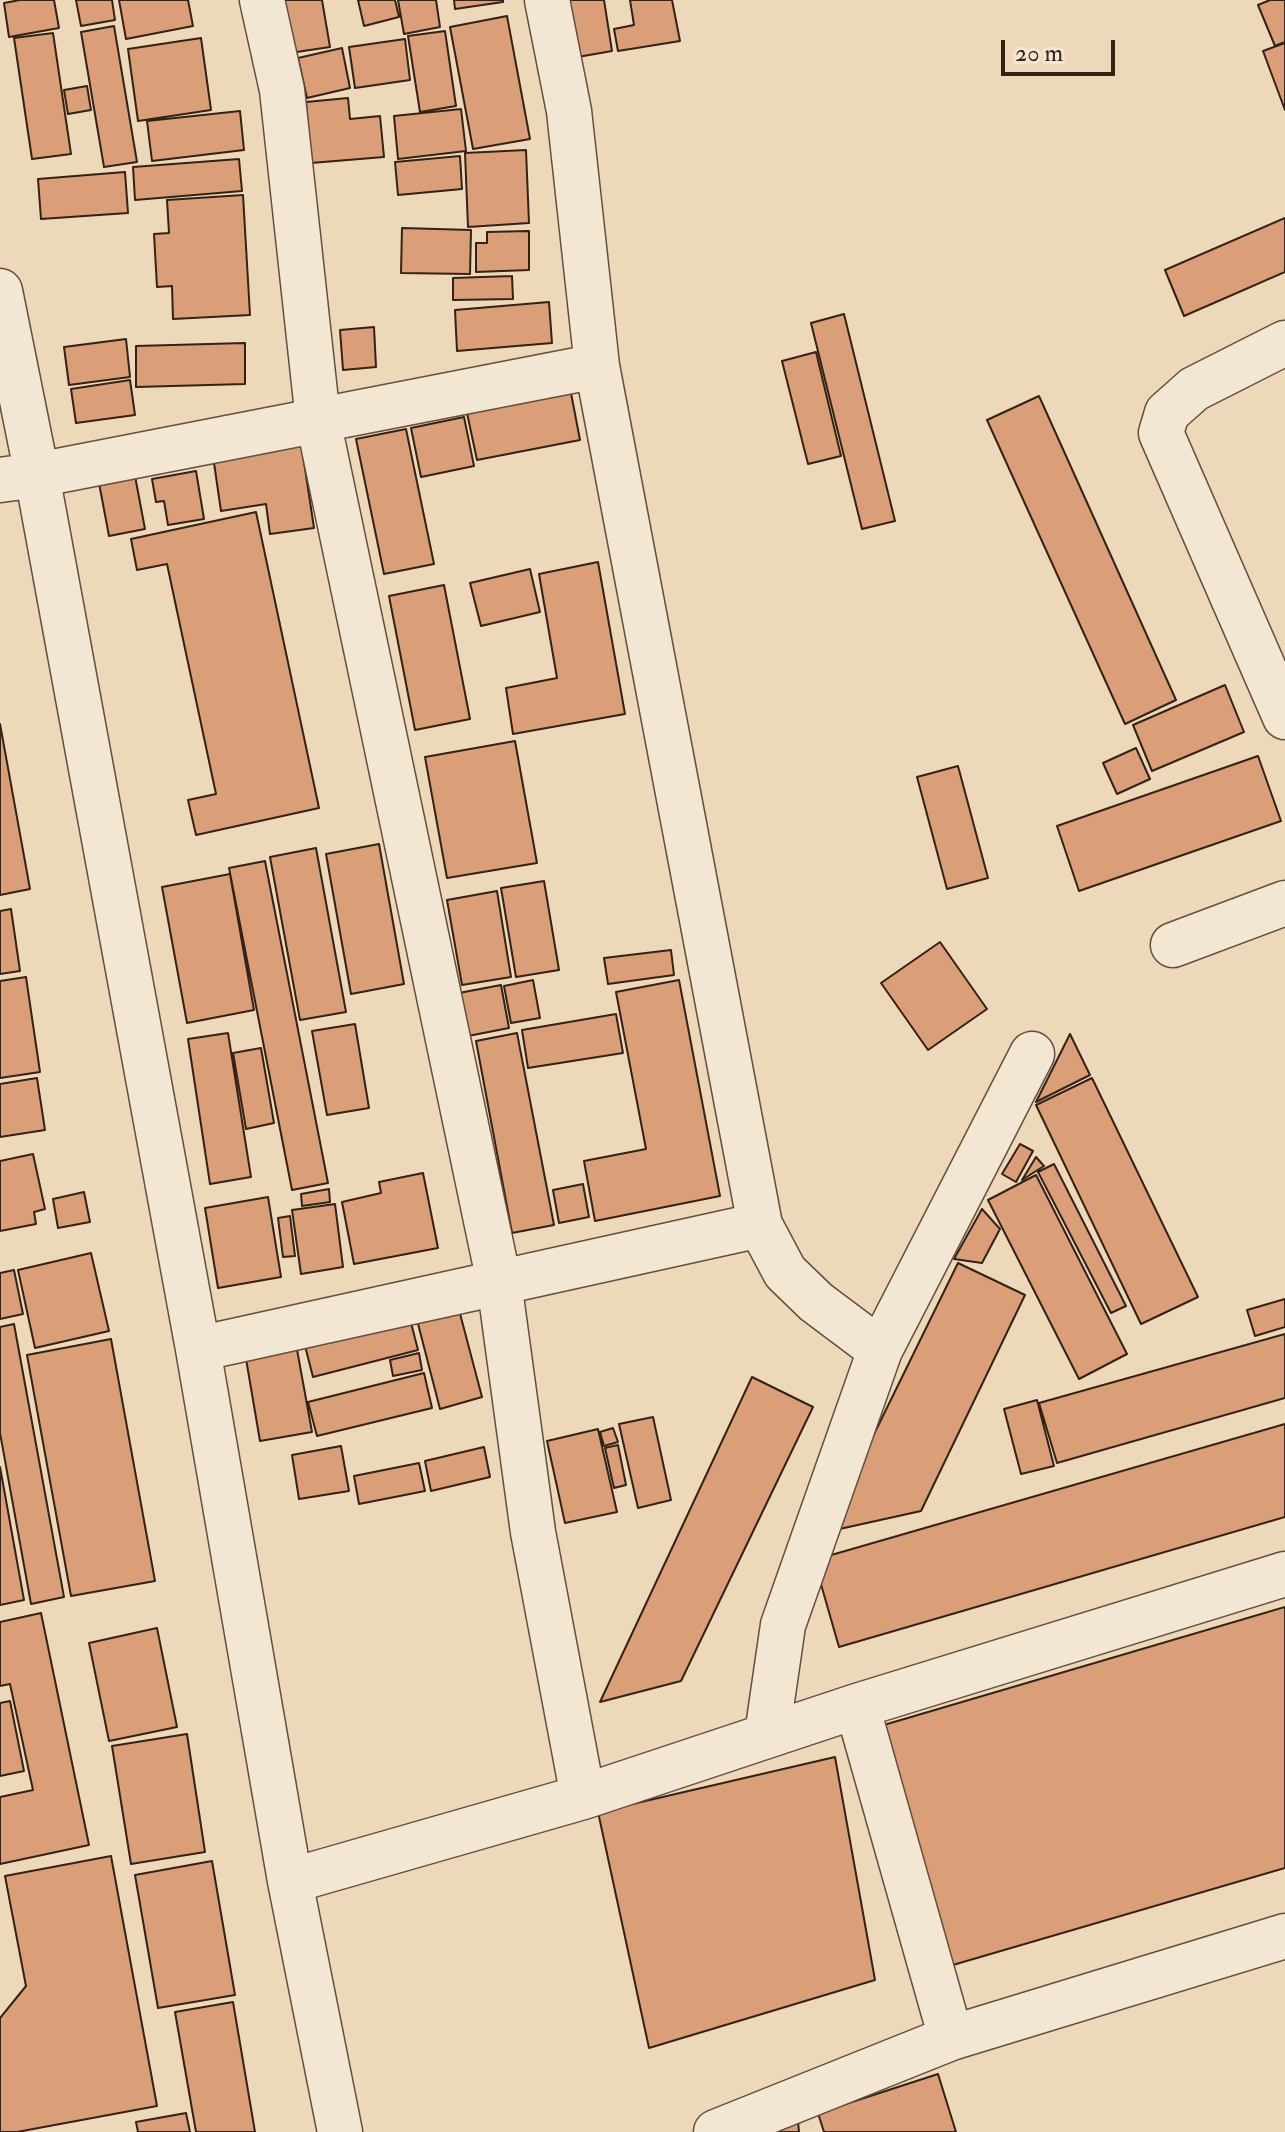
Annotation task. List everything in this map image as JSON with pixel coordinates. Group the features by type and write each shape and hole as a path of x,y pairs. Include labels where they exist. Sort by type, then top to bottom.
{"street":[{"path":"262,0 282,90 318,420 499,1282 533,1532 583,1797"},
{"path":"547,0 569,111 597,366 760,1225 785,1272 816,1302 880,1350"},
{"path":"0,291 19,477 198,1349 290,1881 340,2132"},
{"path":"1285,343 1194,389 1167,413 1161,433 1285,717"},
{"path":"19,477 597,366"},
{"path":"1173,945 1285,903"},
{"path":"767,1735 783,1625 880,1350 1032,1054"},
{"path":"198,1349 760,1225"},
{"path":"290,1881 583,1797 857,1706 1285,1574"},
{"path":"857,1706 951,2038"},
{"path":"738,2128 951,2038 1285,1936"}],"building":[{"path":"54,0 59,28 9,37 4,3"},
{"path":"76,0 112,0 115,20 81,26"},
{"path":"119,0 188,0 193,26 126,39"},
{"path":"281,0 322,0 330,47 290,53"},
{"path":"358,0 395,0 399,17 364,26"},
{"path":"398,0 436,0 440,27 404,34"},
{"path":"454,0 503,0 503,2 455,9"},
{"path":"563,0 604,0 612,51 572,58"},
{"path":"630,0 672,0 680,41 618,51 614,29 634,25"},
{"path":"1270,0 1285,0 1285,42 1275,46 1258,5"},
{"path":"507,16 530,139 473,149 450,27"},
{"path":"114,26 137,162 104,167 81,32"},
{"path":"445,31 456,106 420,112 408,36"},
{"path":"53,33 71,154 32,159 14,38"},
{"path":"201,38 211,110 138,121 128,49"},
{"path":"405,39 410,80 355,88 349,47"},
{"path":"1285,43 1285,110 1263,51"},
{"path":"342,48 350,88 307,98 298,58"},
{"path":"87,86 91,110 68,114 64,90"},
{"path":"348,98 350,119 380,116 384,157 311,163 306,102"},
{"path":"461,109 466,151 398,159 394,116"},
{"path":"240,111 244,150 152,161 147,121"},
{"path":"526,150 529,223 468,227 465,153"},
{"path":"460,156 462,189 398,195 395,162"},
{"path":"239,159 242,191 135,200 133,167"},
{"path":"125,172 128,213 41,219 38,179"},
{"path":"243,195 250,315 173,319 172,286 157,287 154,234 169,233 167,200"},
{"path":"1285,218 1285,272 1184,316 1165,270"},
{"path":"402,228 471,230 470,274 401,273"},
{"path":"529,231 529,270 476,272 476,243 487,243 487,232"},
{"path":"512,276 513,299 453,300 453,278"},
{"path":"549,302 552,343 457,351 455,310"},
{"path":"844,314 895,521 862,529 811,323"},
{"path":"374,327 376,367 343,370 340,330"},
{"path":"126,339 130,377 69,385 64,347"},
{"path":"245,343 245,384 136,387 136,346"},
{"path":"816,352 841,456 808,464 782,361"},
{"path":"130,380 135,415 76,423 71,389"},
{"path":"571,393 580,440 477,460 467,413"},
{"path":"1039,396 1176,700 1125,724 987,420"},
{"path":"464,417 474,466 421,477 411,428"},
{"path":"406,429 434,564 384,574 356,439"},
{"path":"301,442 314,528 270,534 266,504 221,511 213,456"},
{"path":"196,471 204,519 168,525 164,501 156,502 152,479"},
{"path":"135,476 145,529 109,536 99,483"},
{"path":"256,512 319,808 196,835 188,800 216,794 167,564 137,570 131,539"},
{"path":"598,562 625,714 513,734 506,688 557,678 539,574"},
{"path":"530,569 540,612 481,626 470,583"},
{"path":"444,585 470,719 415,730 389,596"},
{"path":"1225,685 1244,732 1152,771 1133,725"},
{"path":"0,724 30,889 0,895"},
{"path":"515,741 537,863 447,878 425,757"},
{"path":"1136,748 1150,779 1117,794 1103,763"},
{"path":"1258,756 1281,821 1079,891 1057,826"},
{"path":"958,766 988,878 947,889 917,777"},
{"path":"379,844 404,984 351,994 326,854"},
{"path":"316,848 346,1012 300,1020 270,857"},
{"path":"265,861 328,1183 292,1190 229,868"},
{"path":"230,874 254,1010 187,1023 162,887"},
{"path":"544,881 559,970 516,977 501,888"},
{"path":"497,891 511,977 462,985 447,900"},
{"path":"11,909 20,971 0,974 0,911"},
{"path":"940,942 987,1009 928,1050 881,983"},
{"path":"671,950 674,975 608,984 604,958"},
{"path":"26,977 40,1072 0,1078 0,981"},
{"path":"533,980 540,1018 511,1023 504,986"},
{"path":"679,980 720,1196 595,1221 584,1161 646,1149 616,992"},
{"path":"501,985 509,1028 468,1036 459,993"},
{"path":"616,1014 623,1053 528,1068 522,1030"},
{"path":"355,1024 369,1108 327,1115 312,1031"},
{"path":"228,1033 251,1177 210,1184 188,1039"},
{"path":"517,1033 554,1225 512,1233 476,1041"},
{"path":"1070,1034 1090,1075 1036,1102"},
{"path":"261,1048 274,1123 246,1129 233,1053"},
{"path":"37,1078 45,1130 0,1137 0,1084"},
{"path":"1092,1078 1198,1297 1141,1324 1036,1105"},
{"path":"1020,1144 1033,1151 1016,1182 1002,1174"},
{"path":"33,1154 45,1209 34,1212 36,1224 0,1231 0,1161"},
{"path":"1036,1157 1044,1166 1022,1180"},
{"path":"1054,1164 1126,1306 1111,1313 1038,1172"},
{"path":"423,1173 438,1248 354,1264 342,1202 381,1193 379,1182"},
{"path":"1036,1175 1127,1354 1079,1379 988,1200"},
{"path":"583,1184 589,1217 559,1223 553,1190"},
{"path":"329,1189 330,1202 302,1206 301,1194"},
{"path":"84,1192 90,1222 58,1228 53,1199"},
{"path":"268,1197 281,1277 218,1288 205,1208"},
{"path":"335,1204 343,1267 301,1274 292,1210"},
{"path":"982,1209 1000,1229 982,1263 954,1259"},
{"path":"290,1216 295,1256 283,1257 278,1218"},
{"path":"91,1253 109,1331 35,1348 18,1270"},
{"path":"958,1263 1025,1295 921,1511 826,1532"},
{"path":"14,1270 23,1314 0,1319 0,1273"},
{"path":"1285,1299 1285,1327 1255,1336 1247,1310"},
{"path":"458,1306 482,1397 440,1409 416,1316"},
{"path":"408,1311 418,1350 313,1377 303,1338"},
{"path":"14,1324 64,1597 31,1604 0,1433 0,1327"},
{"path":"1285,1334 1285,1398 1057,1463 1039,1403"},
{"path":"111,1339 155,1581 71,1596 27,1355"},
{"path":"296,1344 312,1432 260,1441 245,1353"},
{"path":"419,1353 422,1370 393,1376 390,1360"},
{"path":"424,1373 432,1408 317,1436 308,1402"},
{"path":"752,1377 813,1407 681,1681 600,1702"},
{"path":"1037,1400 1054,1466 1021,1474 1004,1409"},
{"path":"653,1417 671,1500 638,1508 619,1424"},
{"path":"1285,1424 1285,1517 839,1647 814,1560"},
{"path":"613,1428 618,1442 604,1446 600,1432"},
{"path":"598,1429 617,1512 565,1523 547,1441"},
{"path":"618,1445 626,1485 614,1488 605,1448"},
{"path":"341,1446 349,1491 299,1499 292,1455"},
{"path":"484,1447 490,1477 431,1491 425,1461"},
{"path":"419,1463 425,1491 359,1504 354,1476"},
{"path":"0,1467 24,1600 0,1605"},
{"path":"1285,1607 1285,1868 946,1967 877,1727"},
{"path":"41,1613 89,1845 0,1864 0,1797 33,1790 10,1684 0,1686 0,1622"},
{"path":"157,1628 177,1727 109,1741 89,1643"},
{"path":"10,1701 24,1771 0,1776 0,1703"},
{"path":"187,1734 205,1852 131,1864 112,1746"},
{"path":"835,1757 875,1980 649,2048 598,1812"},
{"path":"111,1856 157,2106 17,2132 0,2132 0,2018 26,1986 5,1876"},
{"path":"212,1861 235,1995 158,2008 135,1875"},
{"path":"233,2002 255,2132 196,2132 175,2012"},
{"path":"938,2074 956,2132 824,2132 818,2113"},
{"path":"186,2113 190,2132 138,2132 136,2122"},
{"path":"798,2121 799,2132 769,2132"}]}
